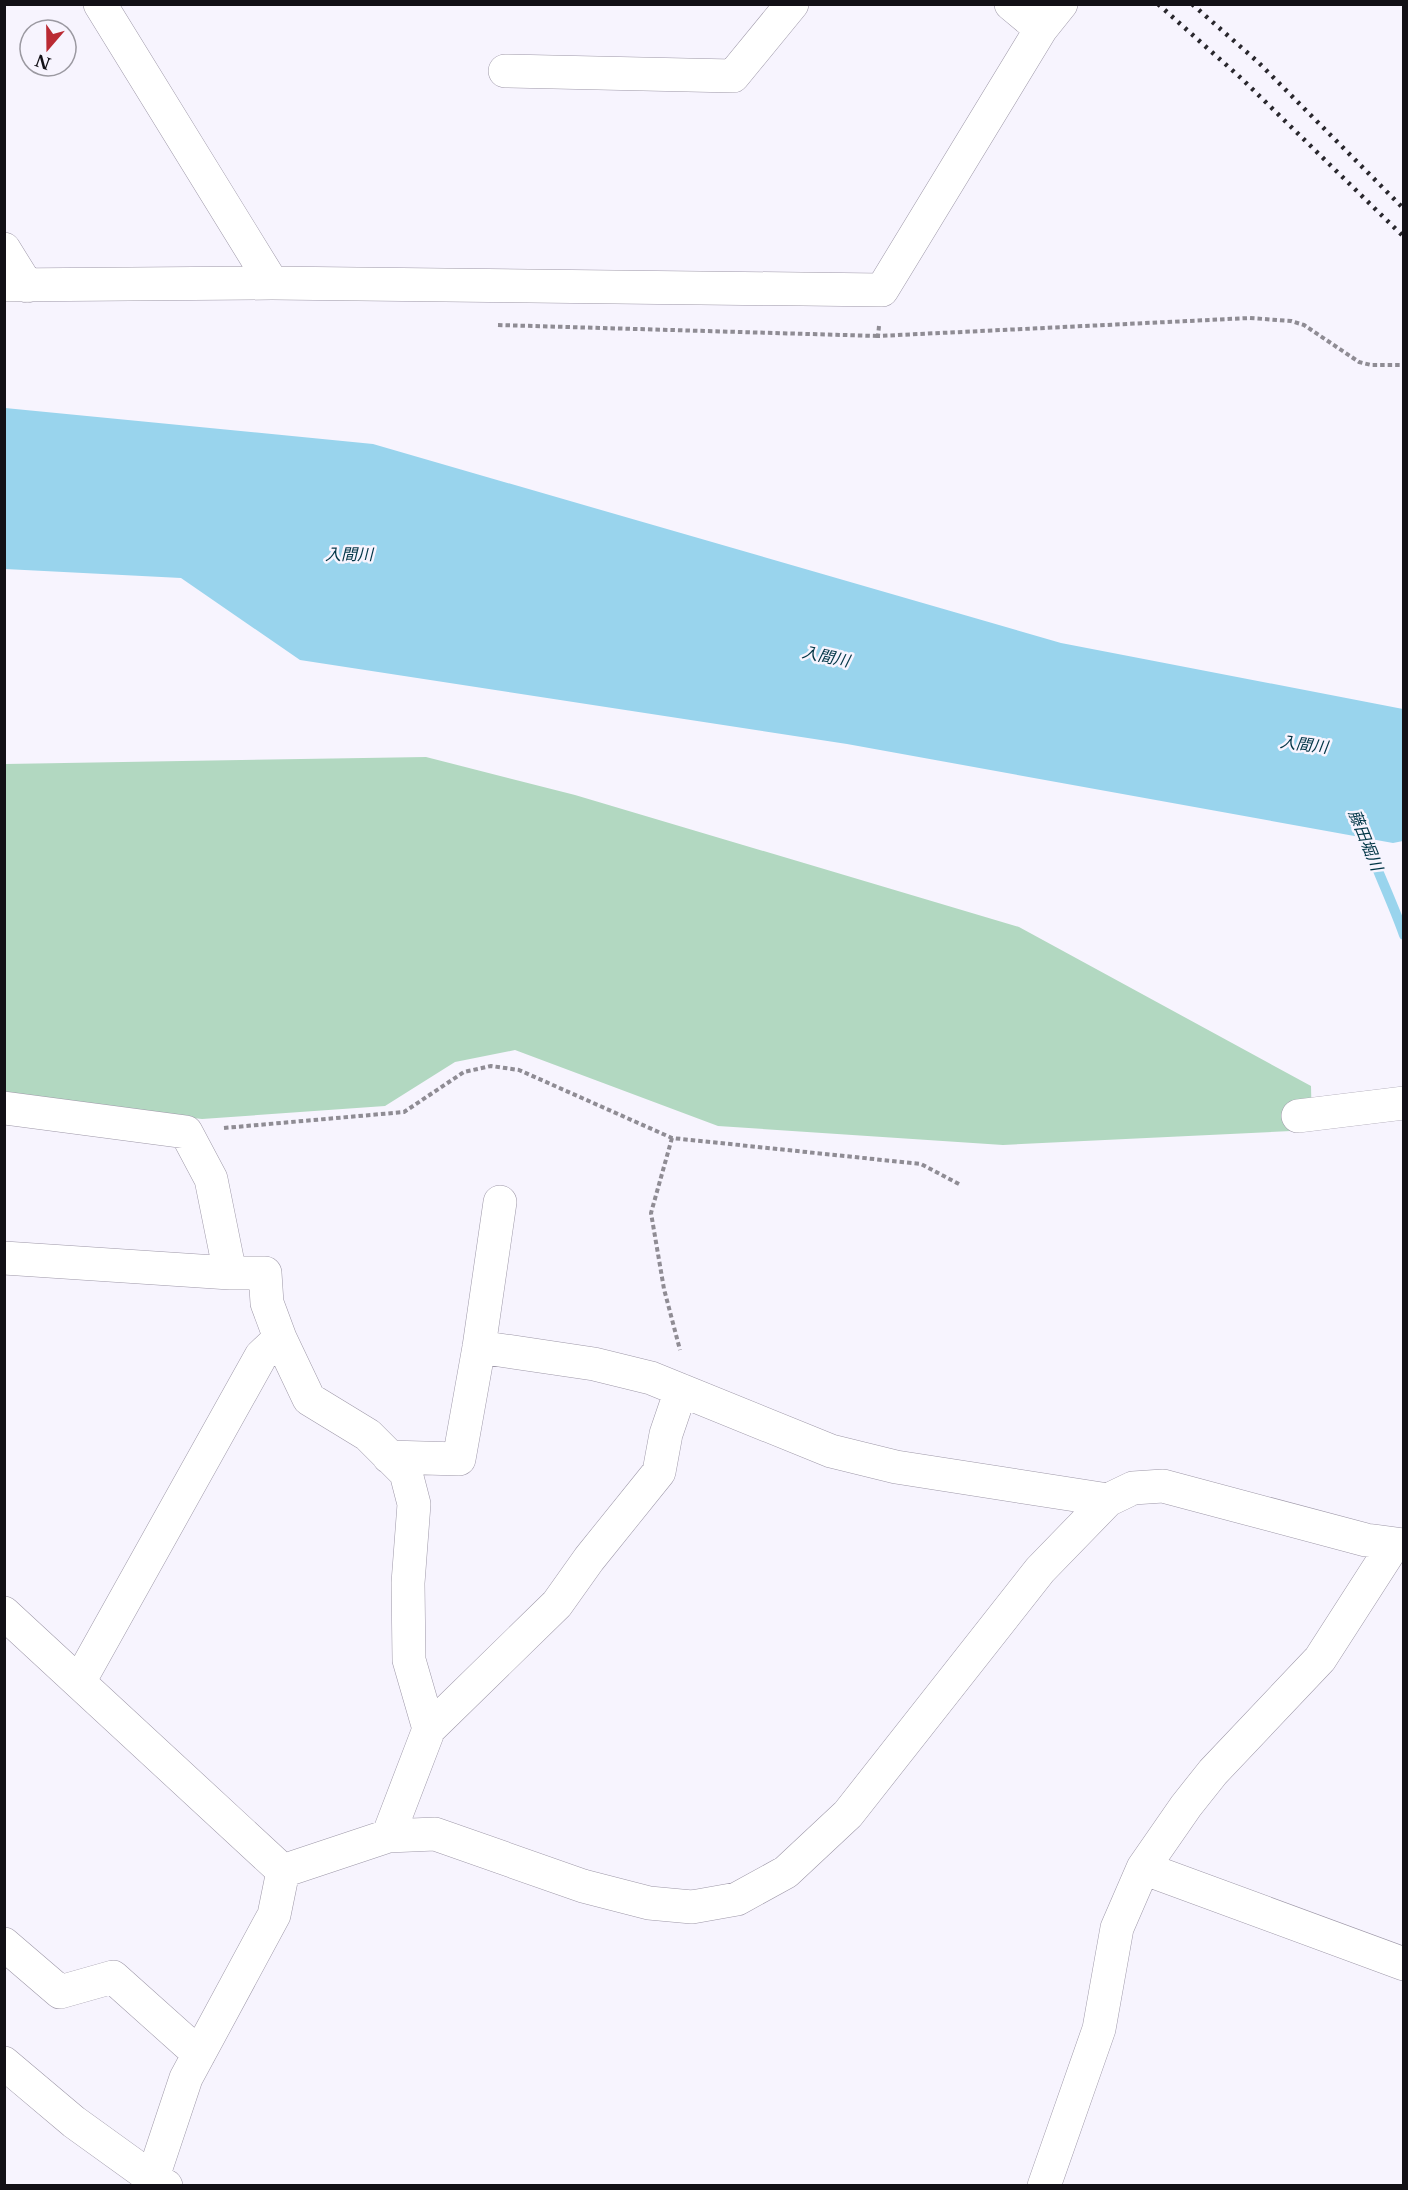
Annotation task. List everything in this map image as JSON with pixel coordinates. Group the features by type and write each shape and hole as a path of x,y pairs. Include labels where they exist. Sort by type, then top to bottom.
{"street":[{"path":"100,4 272,283"},
{"path":"505,71 733,76 792,4"},
{"path":"4,249 16,286 272,283 882,290 1051,17 1011,4"},
{"path":"1298,1116 1404,1103"},
{"path":"4,1108 186,1132 211,1179 230,1273"},
{"path":"389,1457 459,1459 501,1202"},
{"path":"4,1258 230,1273 265,1273 267,1303 280,1338 309,1399 368,1435 406,1473 414,1504 408,1583 409,1660 429,1729"},
{"path":"79,1682 261,1356 280,1338"},
{"path":"479,1347 594,1364 651,1378 831,1451 896,1467 1108,1500"},
{"path":"388,1836 429,1729 557,1604 589,1559 659,1472 666,1434 681,1390"},
{"path":"283,1871 388,1836 435,1834 583,1886 649,1903 692,1907 737,1899 786,1872 849,1814 1040,1570 1108,1500 1132,1488 1163,1486 1366,1540 1399,1544 1320,1659 1214,1772 1186,1806 1143,1868 1117,1928 1099,2030 1044,2186"},
{"path":"4,1613 283,1871"},
{"path":"1143,1868 1404,1964"},
{"path":"4,2063 74,2121 156,2183 186,2078 273,1915 283,1871"},
{"path":"4,1944 60,1992 113,1977 199,2054"}],"path":[{"path":"882,290 878,336 1250,318 1291,321 1304,326 1359,362 1404,365"},
{"path":"186,1132 404,1112 464,1072 491,1066 519,1070 672,1138 921,1164 959,1184"},
{"path":"672,1138 651,1214 664,1289 680,1345 681,1390"}],"green space":[{"path":"426,757 575,795 1019,927 1311,1086 1312,1130 1003,1145 718,1126 515,1050 455,1062 385,1106 202,1119 5,1097 5,764"}],"water":[{"name":"入間川","path":"5,408 373,444 1061,643 1403,709 1403,841 1393,843 847,744 300,660 181,578 5,569"}],"waterway":[{"name":"藤田堀川","path":"1361,826 1404,935"}],"railway":[{"path":"1158,4 1242,79 1404,237"},
{"path":"1192,4 1258,62 1404,209"}]}
